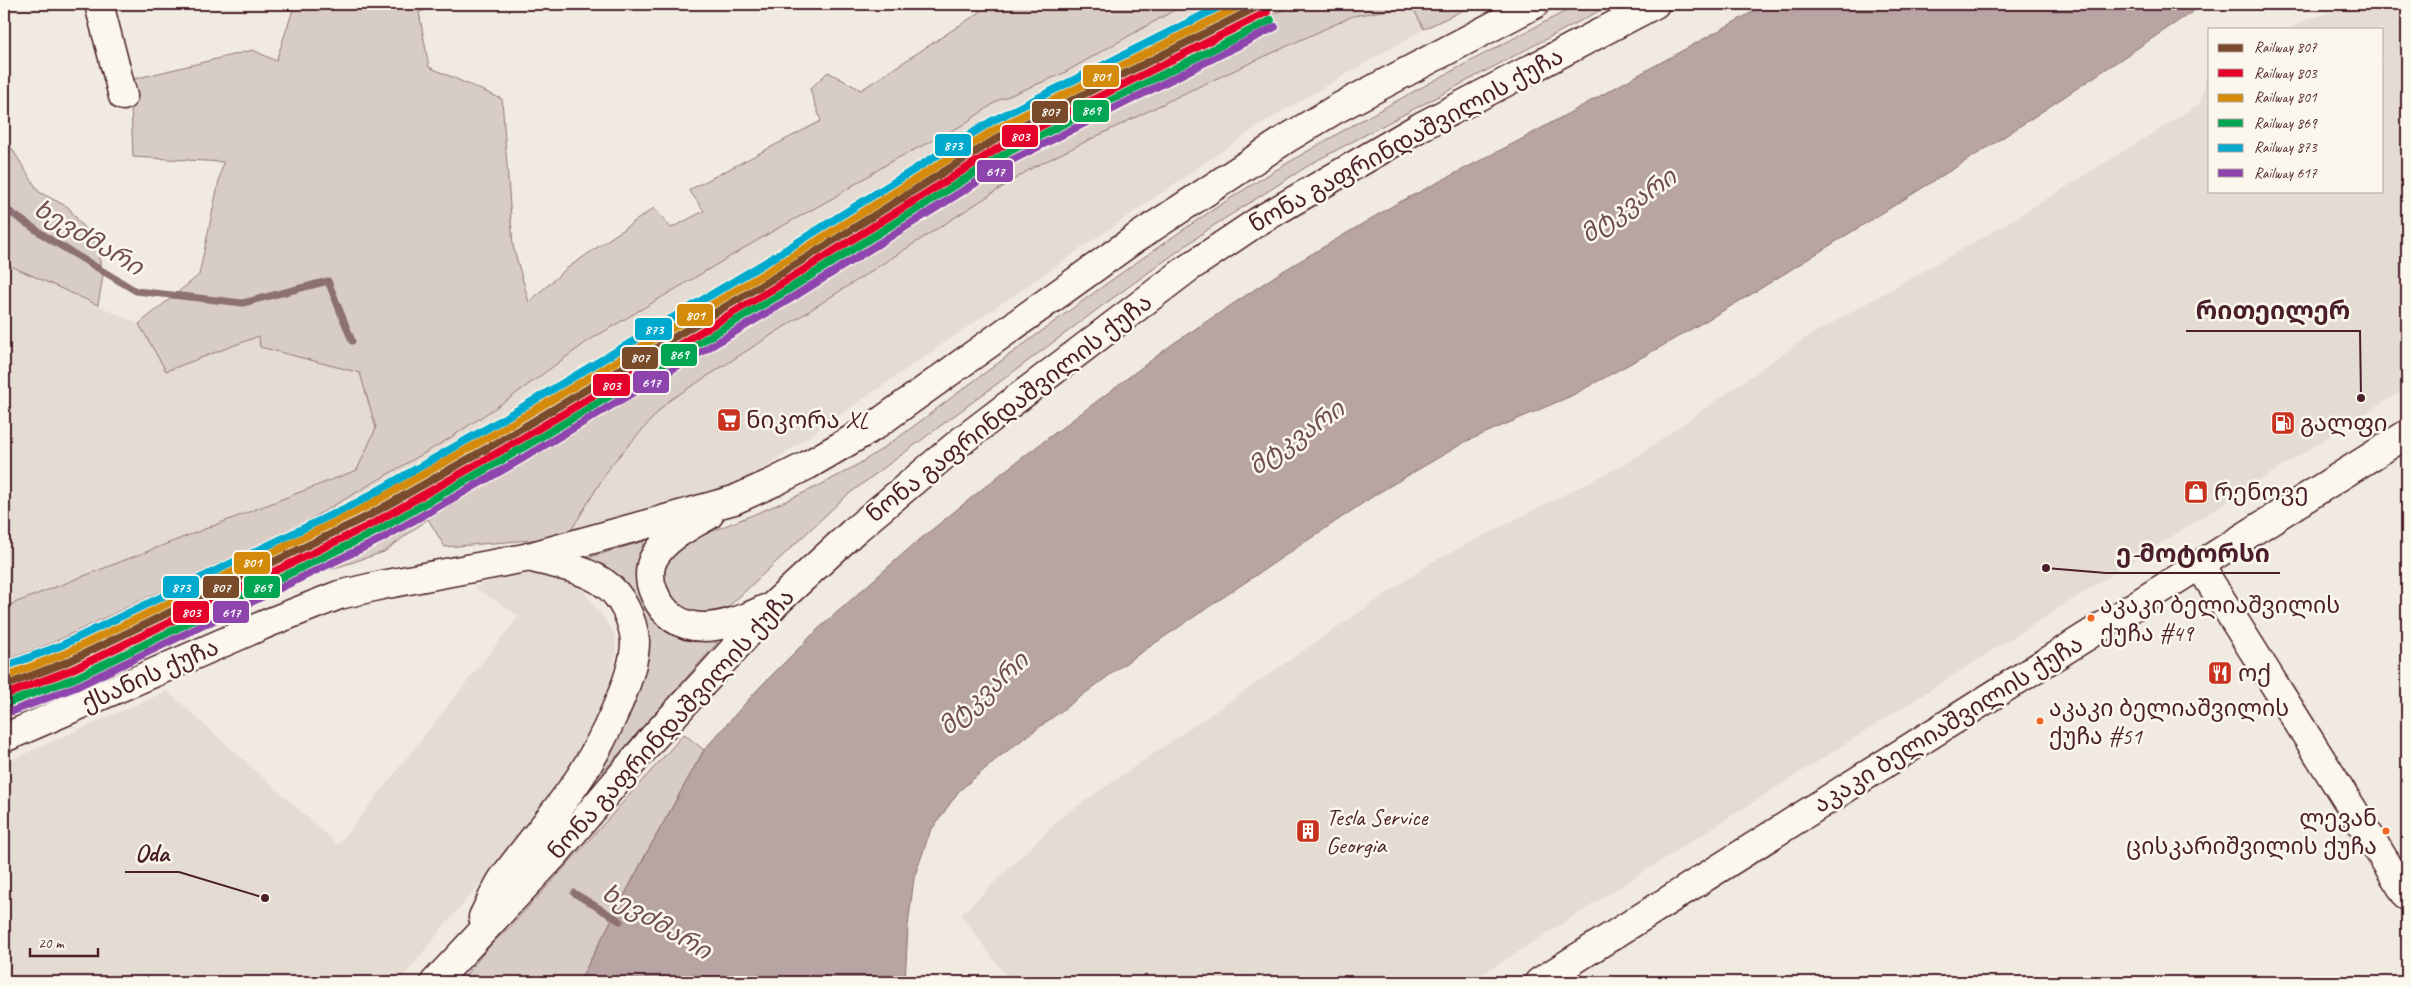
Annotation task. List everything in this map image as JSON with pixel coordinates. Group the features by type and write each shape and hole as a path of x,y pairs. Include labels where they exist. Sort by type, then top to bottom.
{"main road":[{"path":"99,4 123,96"},
{"path":"776,603 728,624 696,627 678,623 665,612 651,585 650,572 653,558 664,544 734,500 808,465 872,426 1136,238 1286,139 1336,109 1536,4"},
{"name":"ნონა გაფრინდაშვილის ქუჩა","path":"469,945 555,854 653,738 776,603 854,531 960,442 1095,338 1218,247 1290,201 1363,159 1655,4"},
{"name":"აკაკი ბელიაშვილის ქუჩა","path":"1540,982 2407,434"},
{"path":"529,557 734,500"},
{"path":"435,982 469,945 501,882 581,775 607,726 632,666 634,641 630,620 624,605 615,592 604,582 579,571 529,557"},
{"name":"ქსანის ქუჩა","path":"4,738 268,623 338,595 529,557"},
{"path":"2200,566 2407,896"}],"shaded area":[{"path":"295,4 447,4 419,12 429,67 502,99 513,246 529,302 566,269 654,208 671,228 704,211 689,190 821,121 810,89 828,72 861,90 980,12 977,4 1185,4 1062,74 999,100 961,126 892,161 833,198 768,234 588,341 510,398 447,440 302,524 52,643 4,661 4,607 357,470 376,428 360,373 260,347 259,336 166,371 139,324 199,275 223,162 133,157 130,80 253,50 276,61"},
{"path":"1185,4 1294,4 1224,38 516,445 389,515 62,675 4,698 4,661 52,643 302,524 447,440 510,398 588,341 768,234 833,198 892,161 961,126 999,100 1062,74"},
{"path":"1294,4 1476,4 1424,29 1412,6 1353,16 1187,92 1032,168 667,402 611,465 567,537 445,547 428,519 384,552 310,576 4,716 4,698 62,675 389,515 516,445 872,223 1010,146"},
{"path":"1579,4 1612,4 1314,162 1213,226 846,496 723,612 704,614 695,612 686,608 673,597 665,579 664,564 669,556 683,545 800,495 859,464 1123,272 1225,202 1274,171 1375,113"},
{"path":"2361,4 2407,4 2407,387 1470,982 1011,982 961,915 1063,816 1434,561 1629,462 1804,339 2006,224 2200,104 2207,73 2208,192 2384,192 2384,28 2292,28 2308,19"},
{"path":"1412,6 1424,29 1264,122 746,480 649,518 567,537 611,465 667,402 1032,168 1187,92 1353,16"},
{"path":"4,136 39,192 68,207 96,244 103,275 98,305 4,263"},
{"path":"4,263 139,324 166,370 259,336 261,347 360,373 376,428 357,470 4,607"},
{"path":"644,541 639,562 638,582 642,599 650,614 662,626 677,635 696,641 718,642 593,783 639,606 624,582 581,560"},
{"path":"560,572 584,591 615,634 616,655 607,691 558,793 444,926 399,982 4,982 4,763 167,691 338,845 519,616 474,587 508,575"},
{"path":"684,734 704,750 646,854 579,982 460,982 493,942 510,927 557,876"}],"water":[{"name":"მტკვარი","path":"1767,4 2204,4 1990,146 1750,295 1571,396 1467,441 1378,493 1130,660 999,757 959,791 930,832 914,878 908,926 905,982 579,982 646,854 704,750 758,689 817,630 913,545 1002,473 1174,343 1278,274 1394,205 1520,140"}],"waterway":[{"name":"ხევძმარი","path":"4,208 51,240 136,291 243,303 328,281 352,341"},
{"name":"ხევძმარი","path":"574,893 620,921"}],"rail line":[{"name":"873","path":"4,667 60,646 360,501 491,426 768,261 992,121 1225,4"},
{"name":"801","path":"4,677 64,654 364,508 496,433 772,269 996,129 1244,4"},
{"name":"807","path":"4,686 67,662 368,516 500,441 777,276 1001,136 1263,4"},
{"name":"803","path":"7,694 71,670 372,524 504,449 781,284 1005,144 1267,12"},
{"name":"869","path":"10,702 75,678 377,531 509,456 786,291 1010,151 1271,20"},
{"name":"617","path":"13,711 78,686 381,539 513,464 790,299 1014,159 1275,27"}],"place":[{"name":"რითეილერ","path":"2361,398"},
{"name":"ნიკორა XL","path":"729,420"},
{"name":"გალფი","path":"2283,423"},
{"name":"რენოვე","path":"2196,492"},
{"name":"ე-მოტორსი","path":"2046,568"},
{"name":"აკაკი ბელიაშვილის ქუჩა #49","path":"2091,618"},
{"name":"ოქ","path":"2220,673"},
{"name":"აკაკი ბელიაშვილის ქუჩა #51","path":"2040,721"},
{"name":"Tesla Service Georgia","path":"1308,831"},
{"name":"ლევან ცისკარიშვილის ქუჩა","path":"2386,831"},
{"name":"Oda","path":"265,898"}]}
